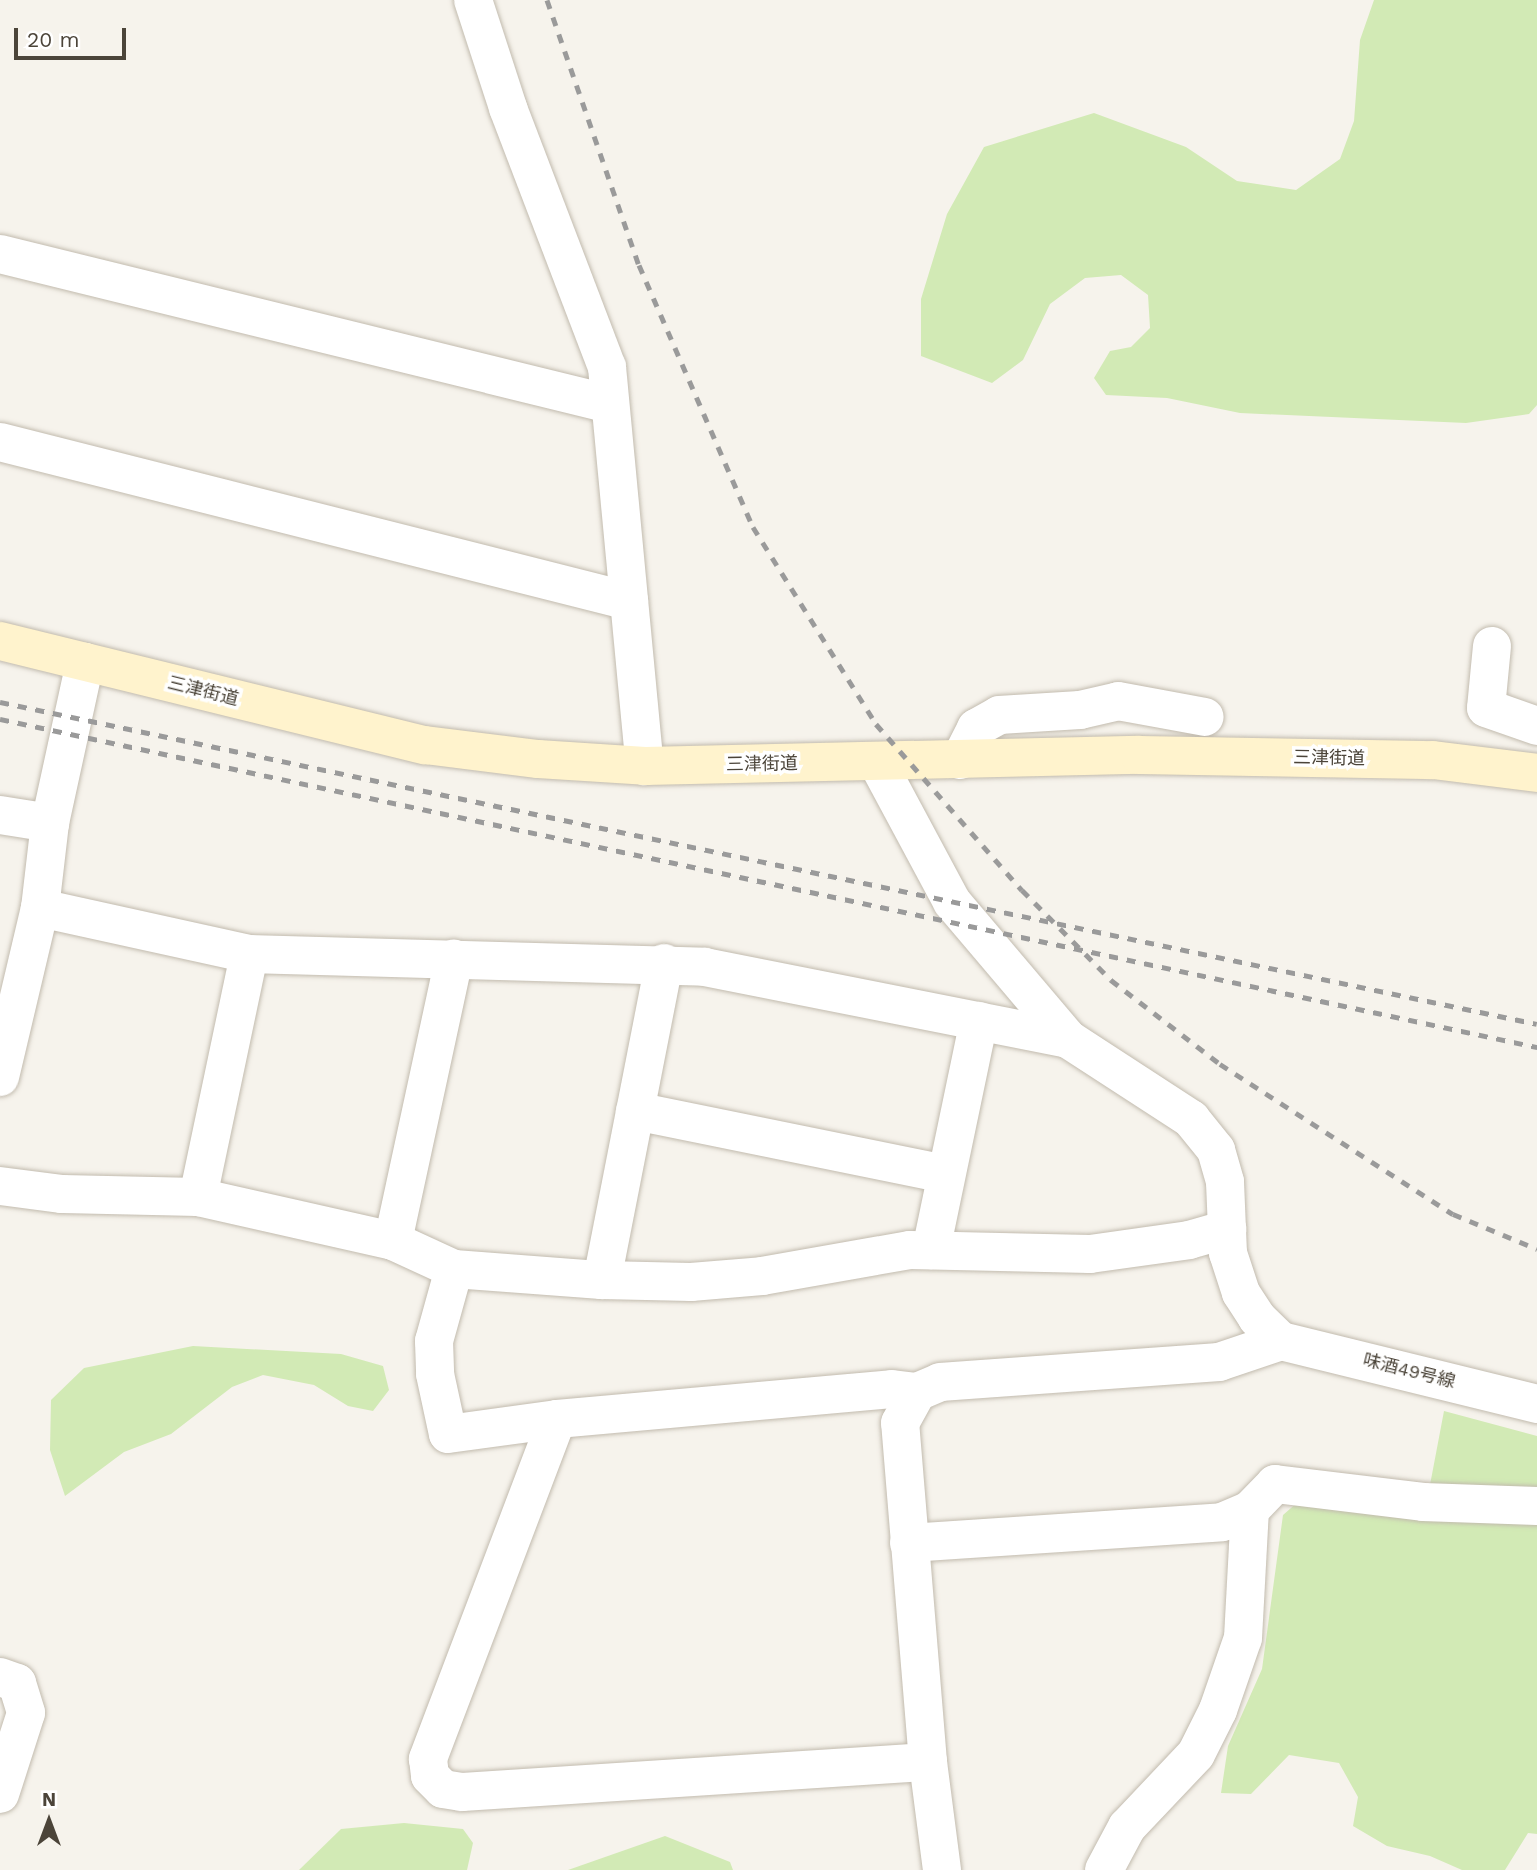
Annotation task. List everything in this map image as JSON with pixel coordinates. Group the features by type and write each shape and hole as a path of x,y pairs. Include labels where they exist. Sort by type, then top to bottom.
{"street":[{"path":"473,0 508,108 607,367 645,766"},
{"path":"0,254 610,404"},
{"path":"0,442 629,601"},
{"name":"三津街道","path":"0,640 425,745 645,766 1139,755 1433,760 1537,773"},
{"path":"1492,646 1486,708 1537,726"},
{"path":"0,1077 40,908 50,824 85,662"},
{"path":"960,760 976,728 999,715 1080,710 1118,701 1205,717"},
{"path":"454,1269 434,1341 435,1374 448,1434 556,1419 892,1389 917,1392 940,1382 1219,1362 1281,1341 1257,1318 1241,1293 1228,1253 1224,1182 1216,1150 1191,1119 1068,1039 952,902 877,762"},
{"path":"0,815 50,824"},
{"path":"40,908 249,954 664,963 705,967 1068,1039"},
{"path":"198,1197 249,954"},
{"path":"393,1241 454,958"},
{"path":"602,1280 664,963"},
{"path":"931,1250 979,1021"},
{"path":"635,1111 946,1174"},
{"path":"0,1186 62,1194 198,1197 393,1241 454,1269 602,1280 703,1281 931,1250 1090,1254 1189,1240 1227,1229"},
{"name":"味酒49号線","path":"1281,1341 1537,1404"},
{"path":"917,1392 900,1423 928,1762 942,1870"},
{"path":"556,1419 428,1759 430,1776 443,1789 462,1792 928,1762"},
{"path":"909,1543 1186,1527 1223,1522 1250,1510 1275,1484 1423,1502 1537,1506"},
{"path":"1104,1870 1127,1827 1196,1754 1218,1710 1243,1638 1250,1510"},
{"path":"0,1677 17,1683 26,1713 0,1794"}],"green space":[{"path":"1374,0 1537,0 1537,405 1529,414 1466,423 1240,413 1167,398 1106,395 1094,378 1110,351 1131,347 1150,328 1148,295 1121,275 1085,278 1050,304 1023,360 992,383 921,356 921,299 947,214 984,147 1094,113 1186,147 1237,181 1296,190 1340,159 1354,121 1360,40"},
{"path":"193,1346 341,1354 383,1366 389,1390 373,1411 348,1406 314,1385 263,1375 232,1387 171,1434 124,1452 65,1496 50,1450 51,1400 84,1368"},
{"path":"1444,1411 1537,1436 1537,1834 1528,1833 1505,1870 1462,1870 1430,1856 1387,1846 1353,1826 1358,1797 1339,1763 1289,1755 1251,1794 1221,1793 1228,1746 1262,1669 1283,1515 1306,1495 1426,1506"},
{"path":"404,1823 463,1829 473,1843 467,1870 299,1870 341,1829"},
{"path":"665,1836 730,1862 733,1870 568,1870"}],"railway":[{"path":"547,0 639,265 753,527 876,724 1022,890 1111,980 1220,1064 1453,1214 1537,1249"},
{"path":"0,702 1537,1024"},
{"path":"0,719 1537,1047"}]}
